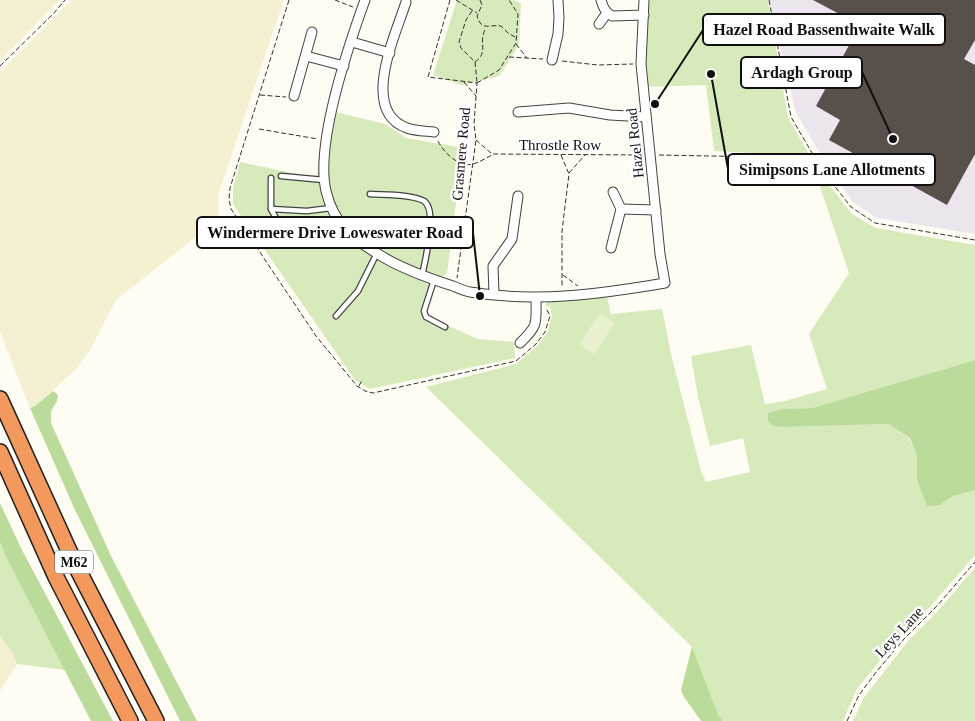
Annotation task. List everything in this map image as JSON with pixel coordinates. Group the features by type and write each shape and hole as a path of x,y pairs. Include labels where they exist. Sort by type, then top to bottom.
{"highway":[{"name":"M62","path":"0,399 75,564 156,721"},
{"name":"M62","path":"0,452 56,577 130,721"}],"street":[{"path":"365,0 344,66 326,141 325,180 331,208 342,225 356,241 401,268 468,292 536,301 590,294"},
{"path":"552,60 560,18 558,0"},
{"path":"601,0 607,13 612,16 644,15"},
{"name":"Hazel Road","path":"590,294 665,283 641,64 644,0"},
{"path":"406,2 383,78 382,97 388,111 397,122 407,128 434,132"},
{"path":"599,24 607,13"},
{"path":"294,96 312,32"},
{"path":"352,42 390,52"},
{"path":"306,56 344,66"},
{"path":"518,112 569,108 610,116 646,117"},
{"path":"610,248 621,209 612,192"},
{"path":"494,294 493,266 512,239 518,196"},
{"path":"621,209 656,210"},
{"path":"520,343 533,331 536,321 536,301"}],"lane":[{"path":"281,176 325,180"},
{"path":"271,178 271,209 285,235"},
{"path":"370,194 417,198 426,202 430,208 429,240 422,276"},
{"path":"271,209 307,211 331,208"},
{"path":"336,316 358,291 376,253"},
{"path":"434,280 424,311 426,317 445,327"}],"path":[{"path":"0,66 54,14 65,0"},
{"path":"289,0 230,188 229,199 231,209 316,336 349,377 359,387 373,393 516,361 536,344 545,332 550,316 548,309 536,301"},
{"path":"335,0 361,11"},
{"path":"450,0 428,77 477,83 500,70 516,43 518,14 509,0"},
{"path":"456,0 478,13"},
{"path":"480,0 482,5 478,13 478,20 486,27 501,26 512,37 516,38"},
{"path":"769,0 791,117 822,170 851,207 875,223 975,240"},
{"path":"472,11 466,20 459,42 461,48 475,62 482,57 482,36 486,27"},
{"path":"516,43 527,58"},
{"path":"509,57 598,65 641,64"},
{"name":"Grasmere Road","path":"456,287 476,140 474,124 477,83 475,62"},
{"path":"463,81 476,96"},
{"path":"259,95 281,98 294,96"},
{"path":"260,128 326,141"},
{"path":"434,132 440,146 465,165 472,164 492,154 476,140"},
{"name":"Throstle Row","path":"492,154 815,158"},
{"path":"561,155 569,174 562,231 562,297"},
{"path":"569,174 585,155"},
{"path":"562,275 590,294"},
{"path":"359,387 362,380"},
{"name":"Leys Lane","path":"847,721 860,695 877,671 975,562"}],"shaded area":[{"path":"0,0 59,0 0,61"},
{"path":"71,0 284,0 219,192 217,220 116,300 90,350 76,369 35,406 30,408 0,332 0,72"},
{"path":"769,0 975,0 975,234 877,218 853,202 826,164 796,113"},
{"path":"0,636 13,653 17,664 0,691"}],"green space":[{"path":"457,0 512,0 521,3 519,45 499,76 461,85 433,75"},
{"path":"644,0 768,0 788,118 810,156 714,151 706,85 643,87"},
{"path":"327,110 385,124 406,138 463,148 447,273 430,287 425,310 431,318 478,339 514,342 515,358 370,389 355,380 233,204 233,188 240,162 317,178 319,150"},
{"path":"812,163 852,214 876,228 975,245 975,360 812,408 782,409 785,427 888,424 909,438 917,457 917,480 940,505 953,496 975,490 975,555 930,607 899,637 857,689 843,721 723,721 718,714 692,647 426,387 516,364 537,346 547,333 552,316 550,307 545,305 547,302 607,297 611,314 662,309 672,358 701,471 706,482 750,472 743,438 710,446 698,397 691,356 751,345 765,404 785,401 827,389 809,334 849,273"},
{"path":"600,313 615,323 594,354 579,344"},
{"path":"975,360 975,490 953,496 940,505 927,506 917,480 917,457 910,438 888,424 785,427 774,426 768,421 768,413 782,409 812,408"},
{"path":"53,391 58,395 51,411 51,423 111,556 197,721 180,721 75,510 30,408"},
{"path":"0,503 22,550 113,721 91,721 5,555 0,542"},
{"path":"0,542 65,670 17,664 13,653 0,636"},
{"path":"975,568 975,721 853,721 863,699 908,641 937,612"},
{"path":"692,647 718,714 723,721 701,721 681,690"}],"building":[{"path":"813,0 975,0 975,40 964,59 975,65 975,154 947,205 829,140 840,120 816,106 860,25"}],"place":[{"name":"Simipsons Lane Allotments","path":"711,74"},
{"name":"Hazel Road Bassenthwaite Walk","path":"655,104"},
{"name":"Ardagh Group","path":"893,139"},
{"name":"Windermere Drive Loweswater Road","path":"480,296"}]}
